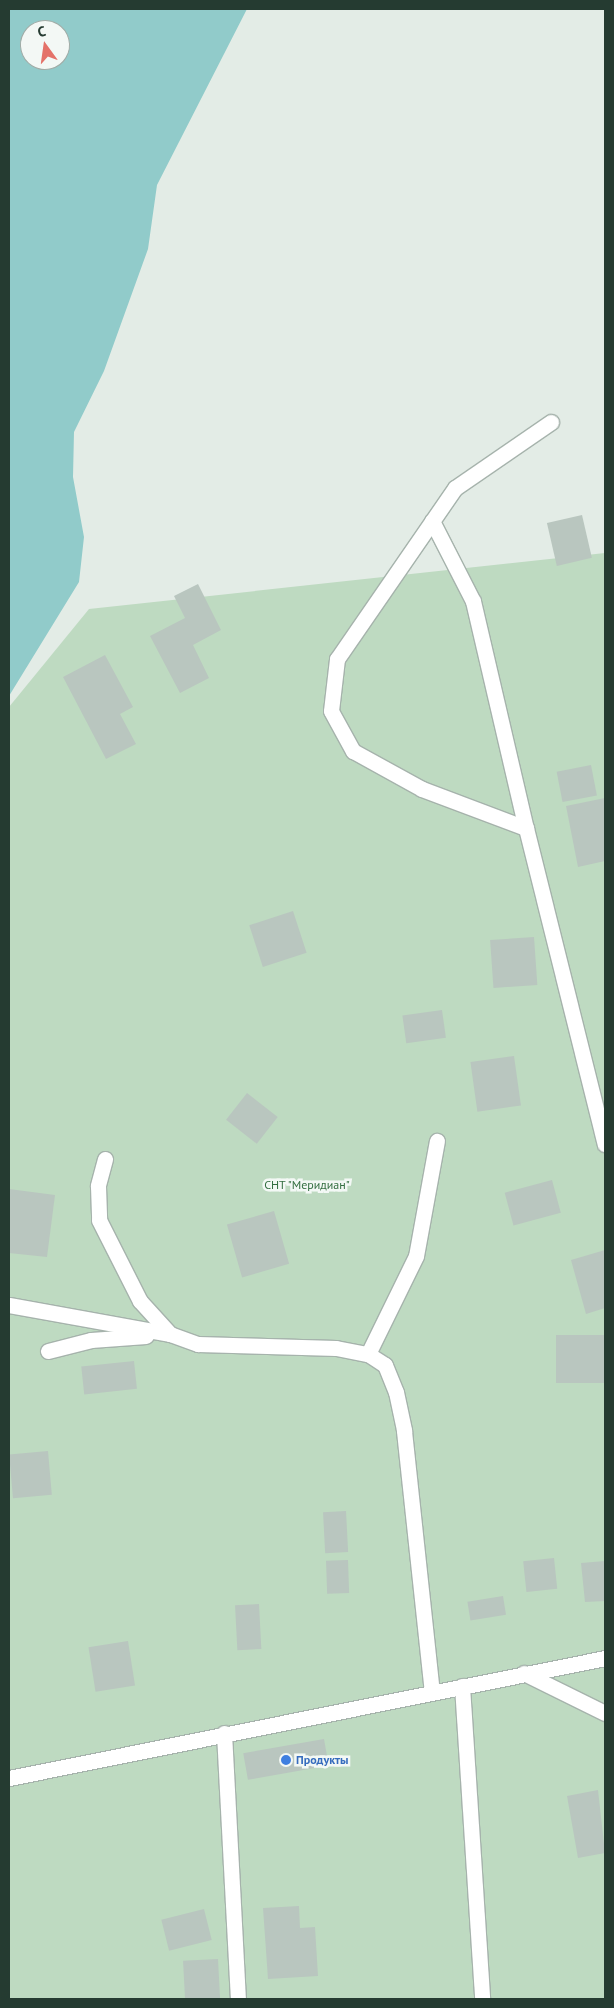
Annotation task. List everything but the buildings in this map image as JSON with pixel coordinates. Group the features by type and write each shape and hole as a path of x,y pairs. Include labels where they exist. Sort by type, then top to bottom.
{"street":[{"path":"526,828 422,789 353,751 331,712 337,659 455,488 550,422"},
{"path":"432,521 473,601 526,828 605,1144"},
{"path":"368,1354 416,1256 437,1140"},
{"path":"105,1158 98,1186 99,1220 140,1301 170,1334"},
{"path":"9,1305 170,1334 198,1344 336,1348 368,1354 385,1365 396,1392 404,1431 432,1692"},
{"path":"48,1351 91,1340 170,1334"},
{"path":"9,1778 224,1733 605,1658"},
{"path":"524,1673 605,1713"},
{"path":"462,1686 482,1999"},
{"path":"224,1733 238,1999"}],"green space":[{"name":"СНТ \"Меридиан\"","path":"605,553 605,1999 9,1999 9,707 89,609"}],"water":[{"path":"9,9 247,9 157,185 148,249 104,371 74,432 73,477 84,537 79,582 9,696"}],"place":[{"name":"Продукты","path":"286,1760"}]}
